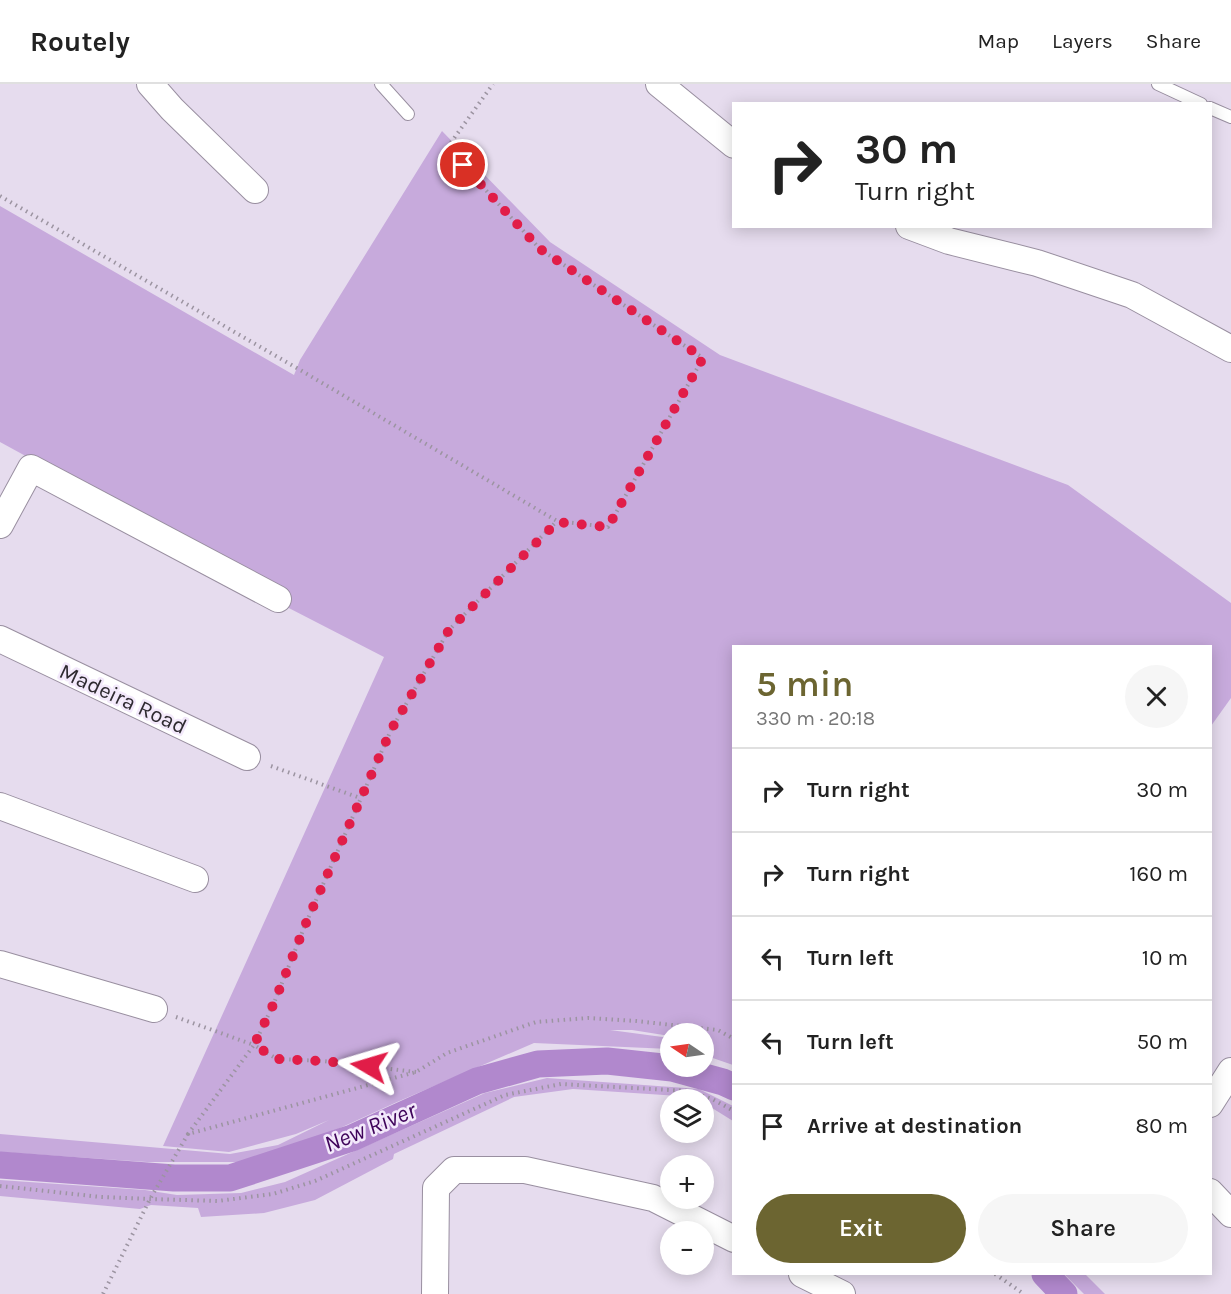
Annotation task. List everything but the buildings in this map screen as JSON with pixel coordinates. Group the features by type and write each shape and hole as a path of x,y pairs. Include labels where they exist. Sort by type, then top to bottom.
{"street":[{"path":"150,84 172,109 255,190"},
{"path":"659,84 732,143"},
{"path":"914,228 949,241 1037,263 1132,295 1231,349"},
{"path":"0,525 31,468 278,599"},
{"name":"Madeira Road","path":"0,639 248,757"},
{"path":"0,806 195,879"},
{"path":"0,964 154,1009"},
{"path":"1212,1101 1231,1071"},
{"path":"435,1294 436,1188 454,1170 525,1170 653,1198 732,1238"},
{"path":"1212,1194 1231,1214"},
{"path":"804,1275 842,1294"}],"lane":[{"path":"381,84 408,114"},
{"path":"1158,84 1197,102"},
{"path":"1212,109 1231,117"}],"path":[{"path":"0,196 557,522 608,527 703,358 540,249 447,148 493,84"},
{"path":"103,1294 150,1199 188,1134 254,1045 391,730 449,630 557,522"},
{"path":"248,757 360,798"},
{"path":"154,1009 254,1045 277,1059 323,1061 416,1072"},
{"path":"188,1134 416,1072 447,1053 537,1022 588,1018 718,1030 732,1038"},
{"path":"0,1186 101,1197 218,1201 273,1194 315,1181 505,1095 561,1084 689,1091 712,1099 732,1110"},
{"path":"996,1275 1024,1294"}],"shaded area":[{"path":"442,131 550,242 720,355 1068,485 1231,603 1231,698 1212,725 1212,645 732,645 732,1065 714,1058 714,1023 660,1023 660,1034 632,1030 610,1030 660,1037 660,1049 534,1043 305,1144 241,1162 147,1162 0,1152 0,1134 230,1154 278,1145 329,1120 296,1134 229,1152 163,1146 384,657 281,604 161,530 0,442 0,206 294,375 300,360"},
{"path":"547,1078 699,1089 660,1089 660,1095 573,1089 514,1097 394,1154 393,1159 315,1200 264,1213 201,1217 198,1208 151,1205 140,1209 0,1196 0,1180 145,1190 177,1195 241,1193 285,1182 485,1093"},
{"path":"714,1096 732,1106 732,1120 714,1109"},
{"path":"1065,1275 1086,1275 1105,1294 1084,1294"}],"waterway":[{"name":"New River","path":"0,1165 174,1178 230,1178 352,1138 477,1081 538,1064 607,1061 672,1068 732,1086"},
{"name":"New River","path":"1046,1275 1064,1294"}],"route":[{"path":"369,1066 277,1059 254,1045 391,730 449,630 557,522 608,527 703,358 540,249 463,165"}]}
